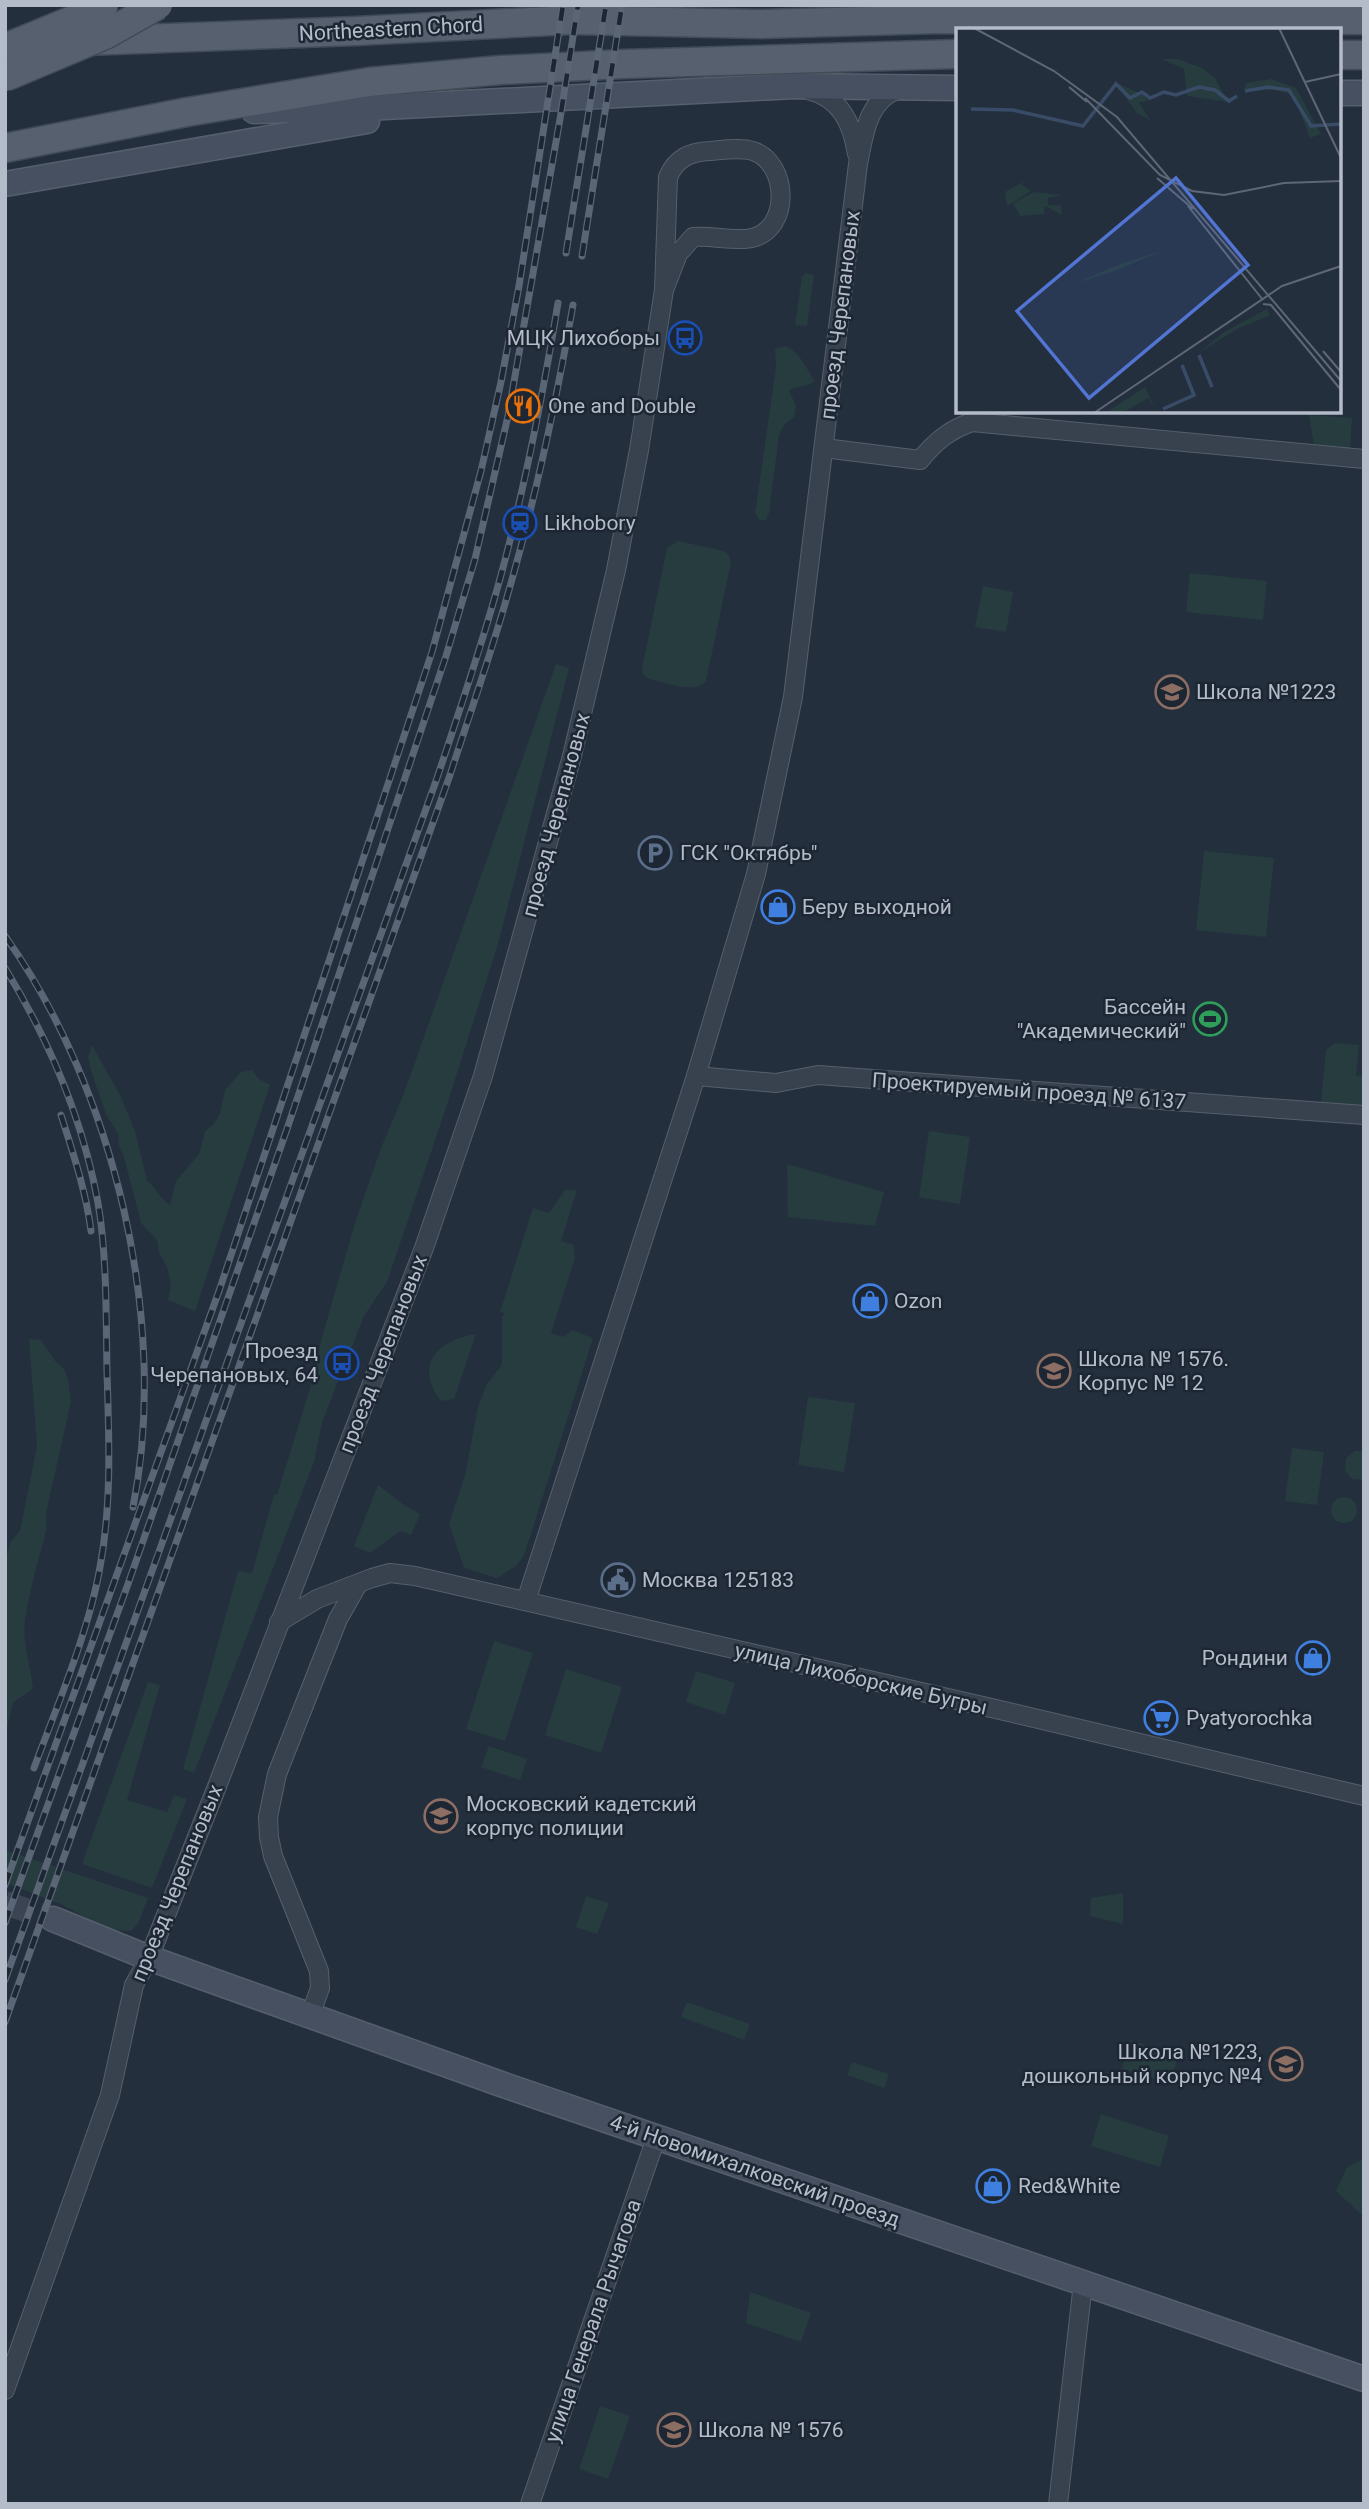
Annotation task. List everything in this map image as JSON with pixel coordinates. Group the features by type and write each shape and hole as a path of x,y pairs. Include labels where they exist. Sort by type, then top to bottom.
{"main road":[{"name":"Northeastern Chord","path":"5,45 90,13 104,5"},
{"path":"5,77 105,35 158,5"},
{"name":"Northeastern Chord","path":"5,45 571,20 760,24 939,19 1364,20"},
{"path":"5,148 187,112 369,82 501,70 623,64 956,54"},
{"path":"1341,55 1364,55"}],"street":[{"path":"571,20 673,5"},
{"path":"187,112 365,108 794,86 956,88"},
{"name":"проезд Черепановых","path":"794,86 818,92 842,110 854,136 858,164"},
{"name":"проезд Черепановых","path":"526,1601 695,1076 756,874 798,662 858,164 867,122 873,110 888,93 906,87"},
{"path":"1341,93 1364,93"},
{"path":"5,184 300,131 510,99"},
{"path":"742,149 760,155 774,166 780,185 778,216 769,229 754,238 711,235 693,237 678,254 664,290 665,214 668,177 674,164 684,156 698,151 742,149"},
{"name":"проезд Черепановых","path":"5,2390 110,2095 134,1985 149,1958 424,1248 487,1062 544,864 595,662 639,450 664,290"},
{"path":"824,448 920,460 935,442 953,429 972,422 1364,459"},
{"name":"Проектируемый проезд № 6137","path":"695,1076 776,1083 817,1075 1364,1115"},
{"name":"улица Лихоборские Бугры","path":"279,1622 317,1599 390,1573 415,1576 1364,1796"},
{"path":"310,2016 320,1988 319,1970 273,1856 268,1817 277,1774 338,1619 358,1584"},
{"name":"4-й Новомихалковский проезд","path":"53,1919 149,1958 656,2138 1364,2379"},
{"name":"улица Генерала Рычагова","path":"530,2504 656,2138"},
{"path":"1058,2504 1083,2283"}],"green space":[{"path":"806,273 814,275 807,326 795,325 802,277"},
{"path":"786,346 800,357 815,381 789,391 796,405 794,417 784,425 779,435 769,513 766,520 760,520 755,514 776,367 775,349"},
{"path":"1309,415 1352,418 1350,450 1314,446"},
{"path":"678,541 724,551 731,562 706,681 695,687 649,679 643,675 642,668 667,548"},
{"path":"1190,573 1267,581 1263,620 1186,612"},
{"path":"983,586 1013,592 1006,632 975,627"},
{"path":"556,664 569,668 498,944 447,1105 387,1282 364,1316 350,1352 341,1359 338,1366 340,1376 322,1423 314,1462 194,1773 183,1769 238,1571 252,1573 274,1495 277,1495 312,1382 355,1223 381,1148 403,1096"},
{"path":"1204,851 1274,858 1266,937 1196,930"},
{"path":"1335,1043 1359,1045 1356,1075 1364,1076 1364,1108 1326,1106 1321,1102 1326,1050"},
{"path":"92,1045 120,1095 135,1131 147,1181 170,1205 176,1181 199,1154 205,1131 214,1124 220,1113 225,1090 241,1072 252,1070 259,1079 270,1085 195,1311 168,1300 171,1287 168,1269 159,1252 157,1240 141,1223 118,1134 106,1114 90,1068 88,1056"},
{"path":"929,1131 970,1137 960,1204 919,1197"},
{"path":"787,1164 884,1192 875,1226 788,1217"},
{"path":"565,1190 577,1190 561,1241 574,1245 575,1258 551,1333 563,1337 572,1330 593,1338 524,1556 516,1566 497,1578 464,1568 449,1524 465,1476 478,1406 487,1384 502,1365 502,1317 505,1313 500,1312 533,1208 549,1213"},
{"path":"476,1334 454,1399 441,1401 429,1376 434,1356 451,1342"},
{"path":"29,1339 41,1340 64,1369 71,1402 46,1513 46,1532 25,1620 33,1689 13,1702 5,1737 5,1563 11,1541 20,1531 37,1446"},
{"path":"808,1397 855,1403 844,1472 798,1465"},
{"path":"1292,1448 1324,1452 1317,1505 1285,1501"},
{"path":"1355,1451 1364,1451 1364,1480 1352,1479 1345,1470 1346,1458"},
{"path":"378,1485 420,1514 411,1535 400,1531 370,1553 354,1546"},
{"path":"1344,1497 1353,1501 1357,1510 1353,1519 1344,1523 1335,1519 1331,1510 1335,1501"},
{"path":"494,1641 533,1653 505,1741 466,1729"},
{"path":"566,1669 622,1687 601,1753 545,1735"},
{"path":"696,1671 735,1683 725,1715 686,1702"},
{"path":"148,1682 160,1685 127,1800 167,1812 174,1795 187,1799 152,1888 82,1864"},
{"path":"489,1746 527,1759 520,1780 481,1767"},
{"path":"5,1850 148,1898 138,1924 131,1931 111,1929 58,1903 5,1883"},
{"path":"1123,1893 1123,1924 1090,1916 1091,1898"},
{"path":"586,1896 609,1903 597,1934 576,1927"},
{"path":"687,2002 750,2024 744,2040 681,2017"},
{"path":"1130,2040 1179,2055 1170,2083 1122,2069"},
{"path":"852,2062 889,2074 884,2088 847,2075"},
{"path":"1101,2114 1169,2136 1160,2167 1091,2146"},
{"path":"1364,2159 1364,2211 1361,2214 1336,2191 1347,2167"},
{"path":"750,2292 811,2313 801,2342 746,2323"},
{"path":"600,2406 630,2416 608,2479 579,2469"}],"tunnel":[{"path":"5,1903 53,1919"}],"railway":[{"path":"5,1885 219,1291 432,652 481,471 501,382 519,286 563,5"},
{"path":"5,1923 128,1584 287,1129 446,656 475,559 508,416 578,5"},
{"path":"566,253 606,5"},
{"path":"582,256 622,5"},
{"path":"5,1980 436,781 506,557 538,412 558,303"},
{"path":"5,2022 450,775 494,642 536,488 573,305"},
{"path":"5,936 43,997 76,1064 103,1135 124,1210 138,1285 144,1361 143,1436 133,1507"},
{"path":"5,968 50,1052 74,1111 98,1203 106,1287 109,1470 104,1543 88,1617 34,1768"},
{"path":"61,1115 82,1187 91,1231"}],"place":[{"name":"МЦК Лихоборы","path":"685,338"},
{"name":"One and Double","path":"523,406"},
{"name":"Likhobory","path":"520,523"},
{"name":"Школа №1223","path":"1172,692"},
{"name":"ГСК \"Октябрь\"","path":"655,853"},
{"name":"Беру выходной","path":"778,907"},
{"name":"Бассейн \"Академический\"","path":"1210,1019"},
{"name":"Ozon","path":"870,1301"},
{"name":"Проезд Черепановых, 64","path":"342,1363"},
{"name":"Школа № 1576. Корпус № 12","path":"1054,1371"},
{"name":"Москва 125183","path":"618,1580"},
{"name":"Рондини","path":"1313,1658"},
{"name":"Pyatyorochka","path":"1161,1718"},
{"name":"Московский кадетский корпус полиции","path":"441,1816"},
{"name":"Школа №1223, дошкольный корпус №4","path":"1286,2064"},
{"name":"Red&White","path":"993,2186"},
{"name":"Школа № 1576","path":"674,2430"}]}
